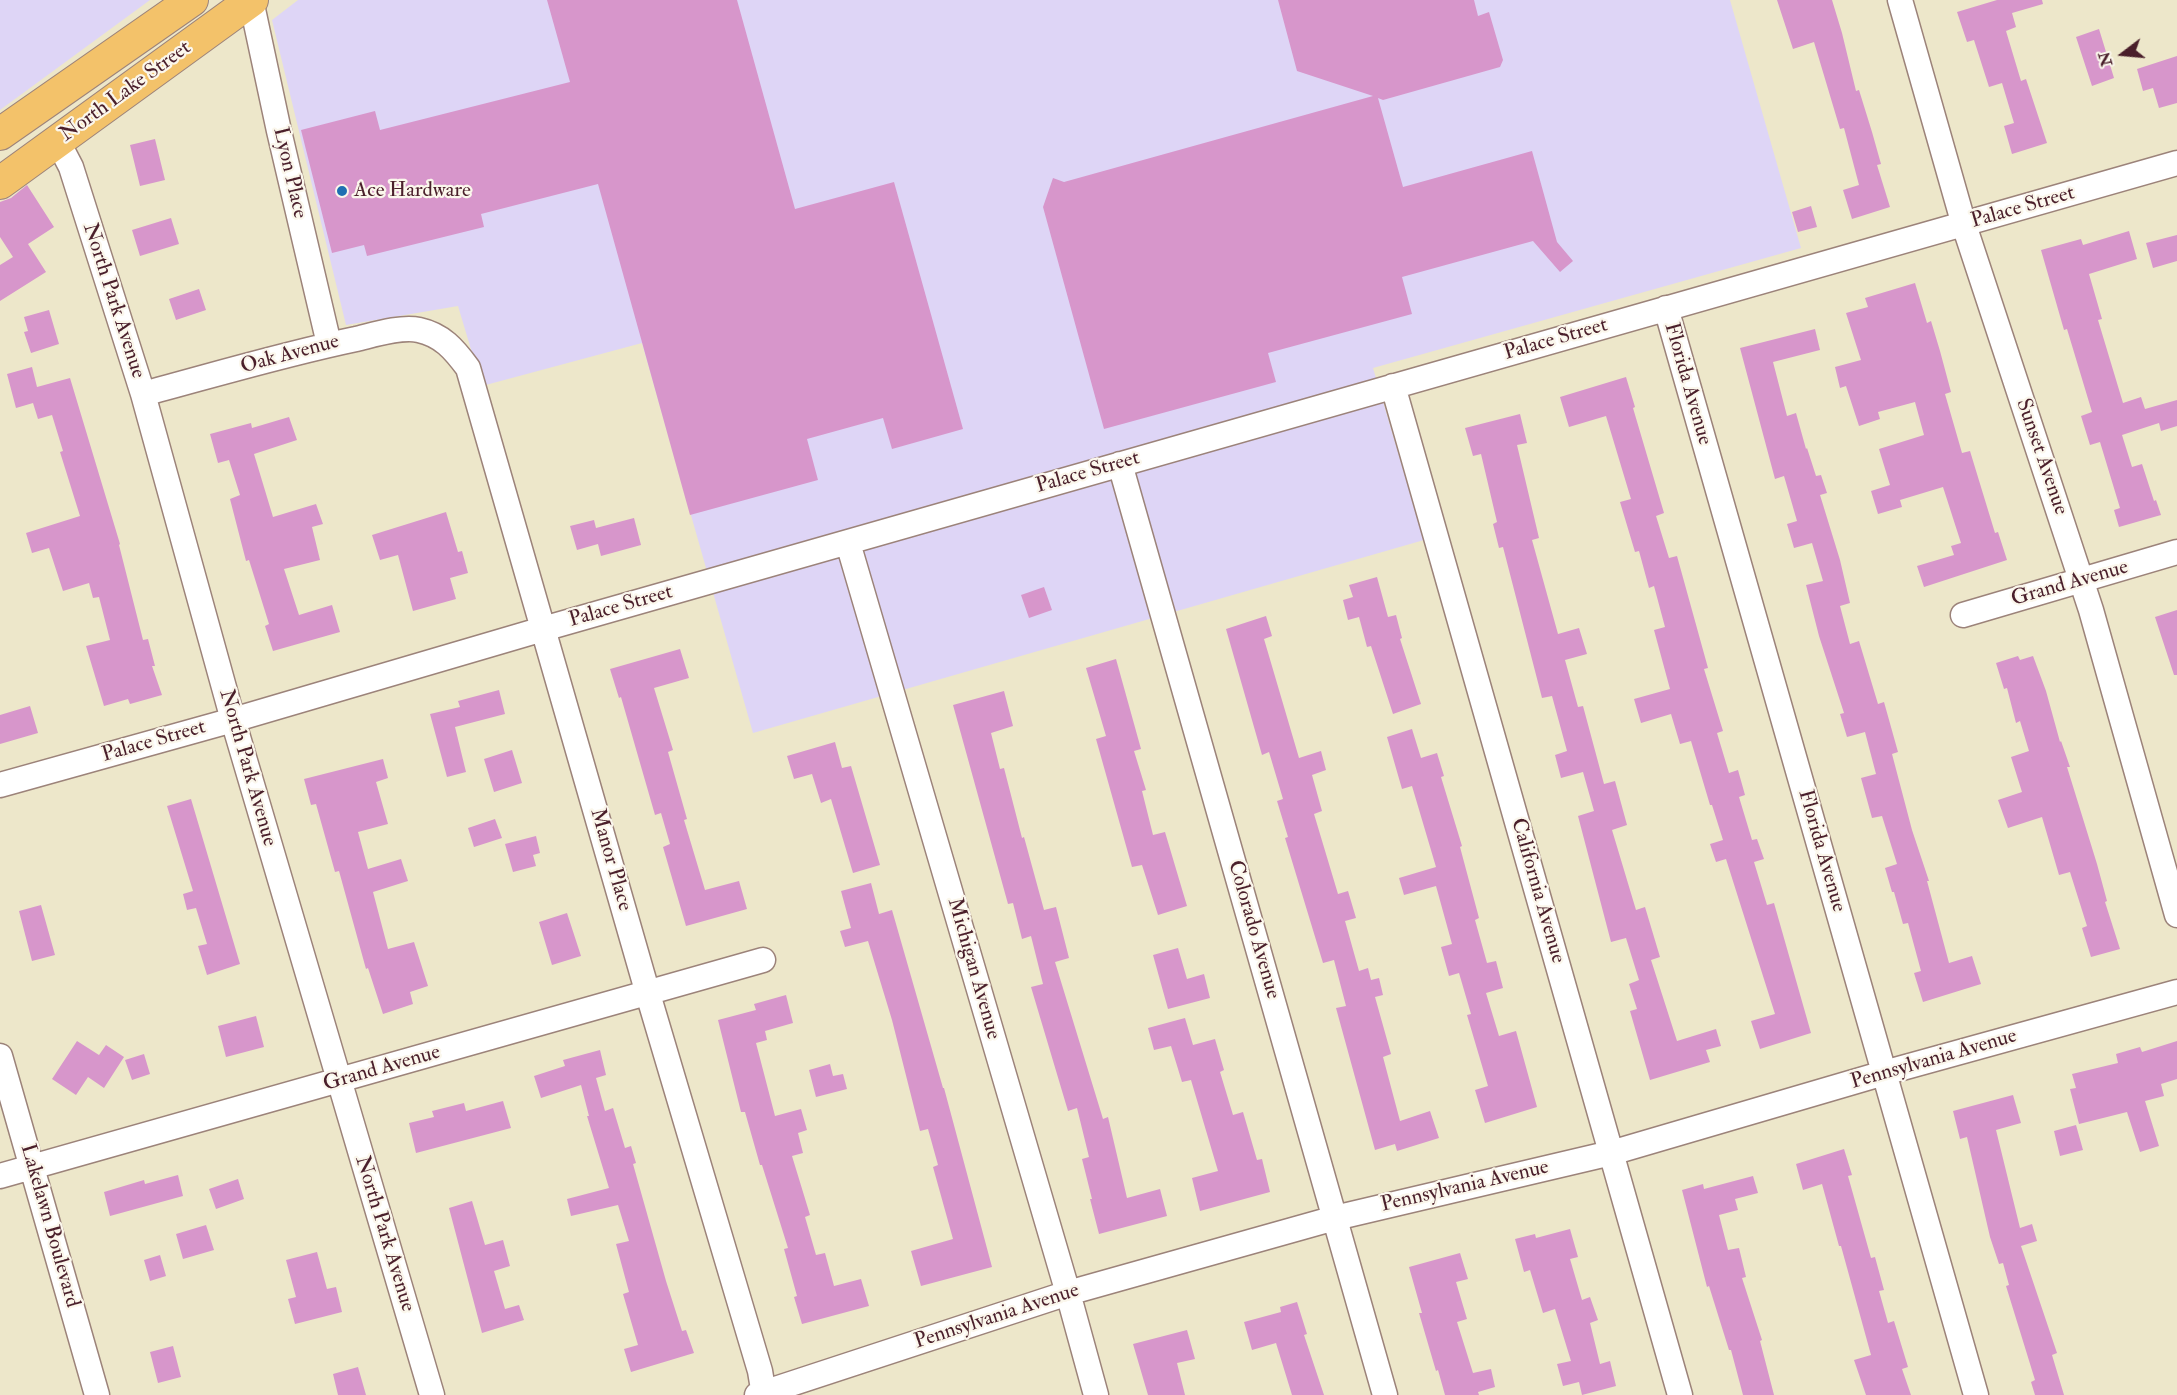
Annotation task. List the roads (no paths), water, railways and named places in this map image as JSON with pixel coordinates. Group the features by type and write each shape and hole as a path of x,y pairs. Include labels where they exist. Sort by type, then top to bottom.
{"main road":[{"name":"North Lake Street","path":"0,134 192,0"},
{"name":"North Lake Street","path":"0,183 252,0"}],"street":[{"name":"Lyon Place","path":"252,0 279,131 329,345"},
{"name":"Sunset Avenue","path":"1900,0 1964,225 2082,580 2177,915"},
{"name":"North Park Avenue","path":"58,142 71,167 143,394 233,720 432,1395"},
{"name":"Palace Street","path":"0,784 233,720 543,629 2177,163"},
{"name":"Florida Avenue","path":"1666,308 1976,1395"},
{"name":"Oak Avenue","path":"143,394 387,332 417,329 438,336"},
{"name":"Manor Place","path":"438,336 453,348 468,368 648,994 757,1360 762,1394"},
{"name":"California Avenue","path":"1394,386 1680,1395"},
{"name":"Colorado Avenue","path":"1120,464 1384,1395"},
{"name":"Michigan Avenue","path":"848,543 1096,1395"},
{"name":"Grand Avenue","path":"1963,615 2177,552"},
{"name":"Grand Avenue","path":"0,1176 763,960"},
{"name":"Pennsylvania Avenue","path":"762,1394 1068,1293 1335,1218 1611,1153 1884,1073 2177,992"},
{"name":"Lakelawn Boulevard","path":"0,1056 97,1395"}],"place":[{"name":"Ace Hardware","path":"342,191"}]}
